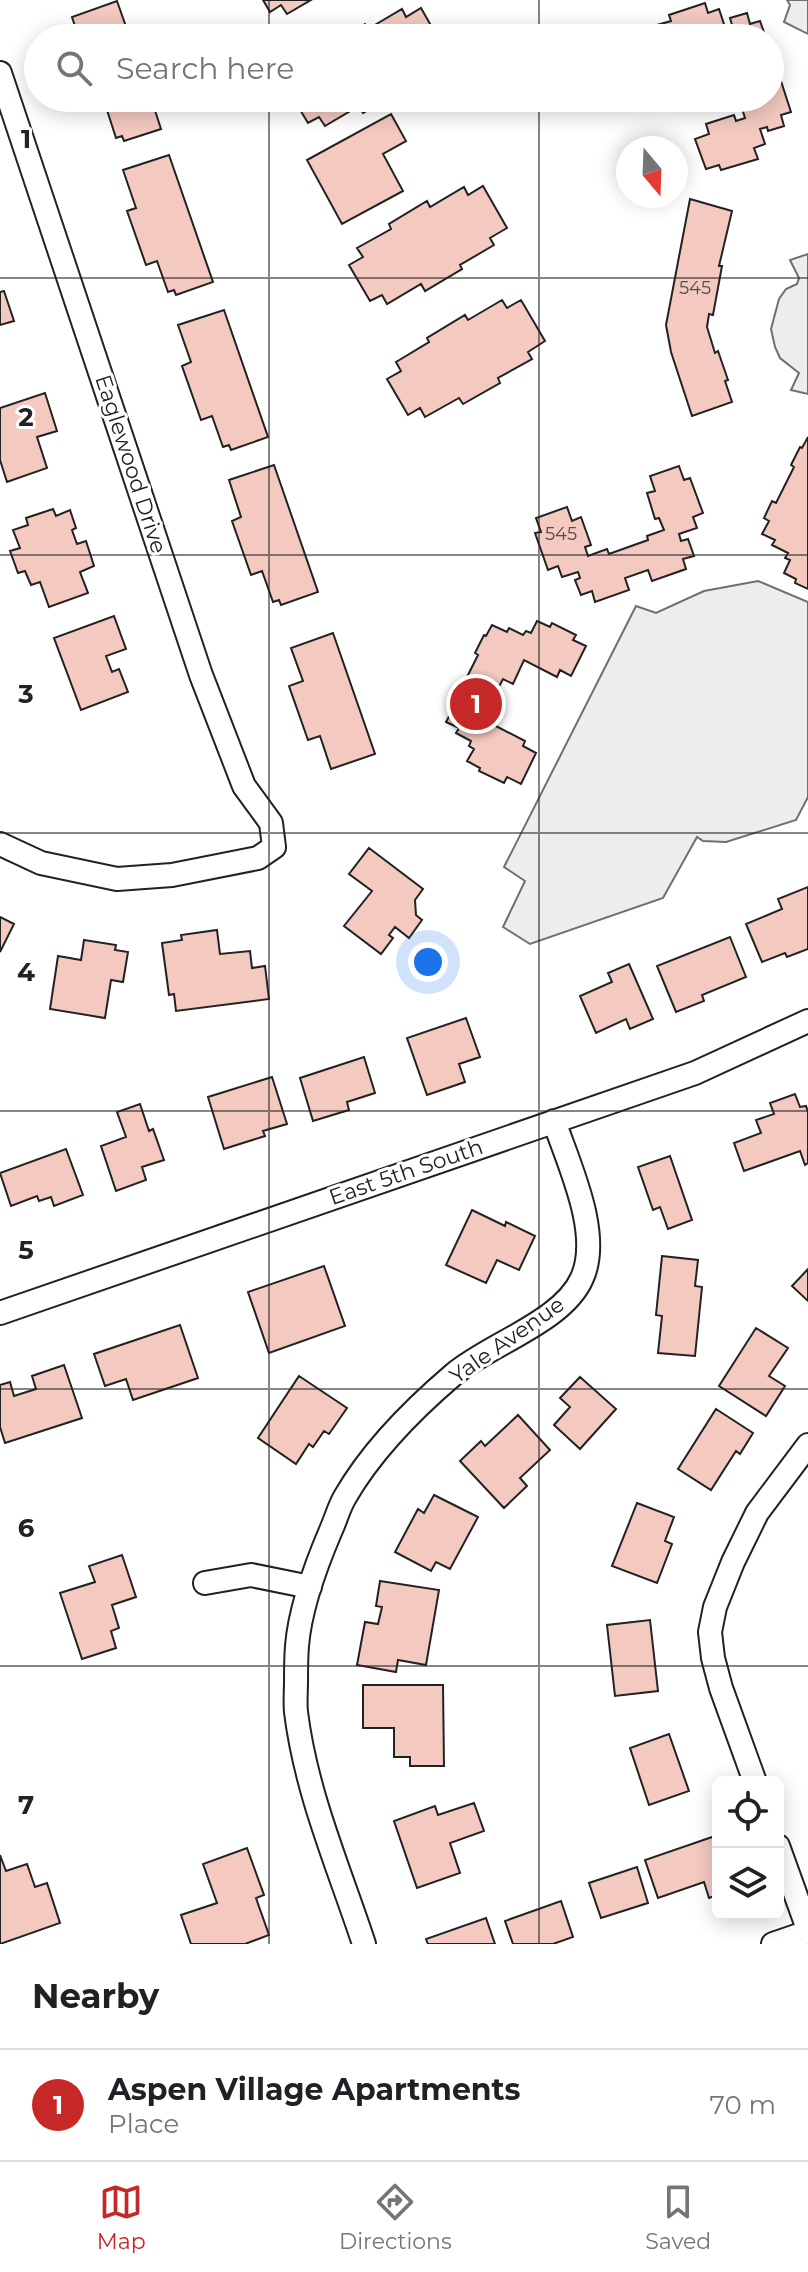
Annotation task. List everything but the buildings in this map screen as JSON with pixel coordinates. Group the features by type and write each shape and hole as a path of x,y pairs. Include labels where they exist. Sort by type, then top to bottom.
{"street":[{"name":"Eaglewood Drive","path":"0,73 201,675 244,786 271,823 274,847 258,858 172,875 117,879 41,863 0,844"},
{"name":"East 5th South","path":"0,1313 695,1073 808,1021"},
{"name":"Yale Avenue","path":"364,1944 316,1806 302,1751 295,1709 297,1643 310,1587 344,1498 379,1449 422,1403 456,1373 542,1321 577,1289 584,1275 589,1233 554,1121"},
{"path":"753,1776 721,1688 710,1632 715,1607 757,1513 808,1445"},
{"path":"205,1583 251,1575 310,1587"},
{"path":"773,1944 808,1930 779,1848"}],"shaded area":[{"path":"787,0 808,0 808,34 784,22 790,5"},
{"path":"808,254 808,394 791,390 799,373 780,358 771,329 779,299 786,289 797,284 799,278 790,260"},
{"path":"758,581 808,602 808,797 796,820 726,842 703,841 697,837 663,898 530,944 503,927 525,881 504,867 636,606 656,613 704,591"}],"place":[{"name":"Aspen Village Apartments","path":"476,704"}]}
